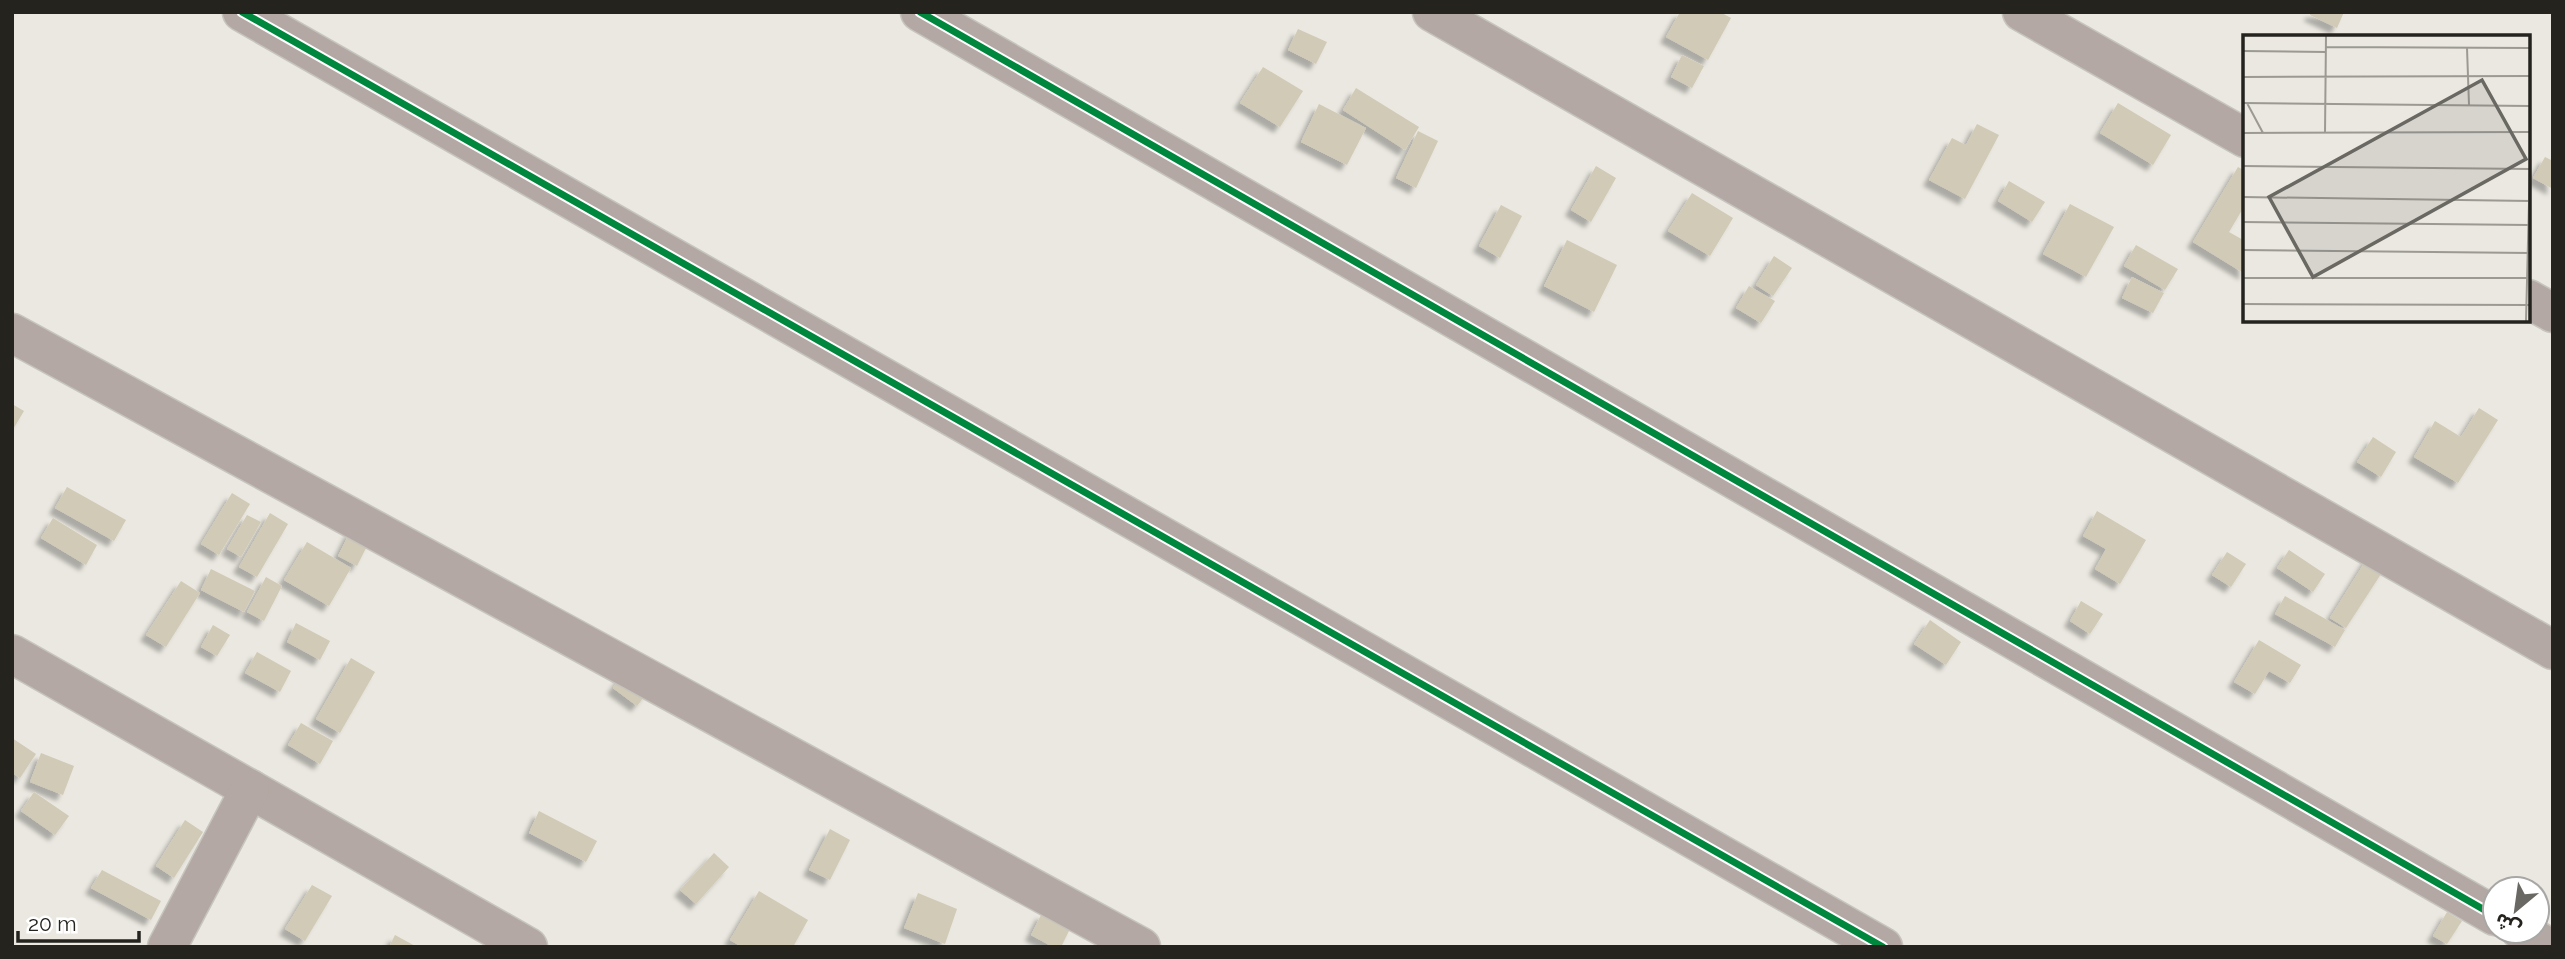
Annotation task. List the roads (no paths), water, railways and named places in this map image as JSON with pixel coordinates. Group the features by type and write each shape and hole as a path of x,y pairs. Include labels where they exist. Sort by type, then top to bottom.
{"street":[{"path":"242,12 1883,947"},
{"path":"920,12 2481,908"},
{"path":"1433,12 2553,650"},
{"path":"2022,12 2243,137"},
{"path":"2530,300 2553,313"},
{"path":"12,332 1141,947"},
{"path":"12,653 528,947"},
{"path":"167,947 250,789"}]}
